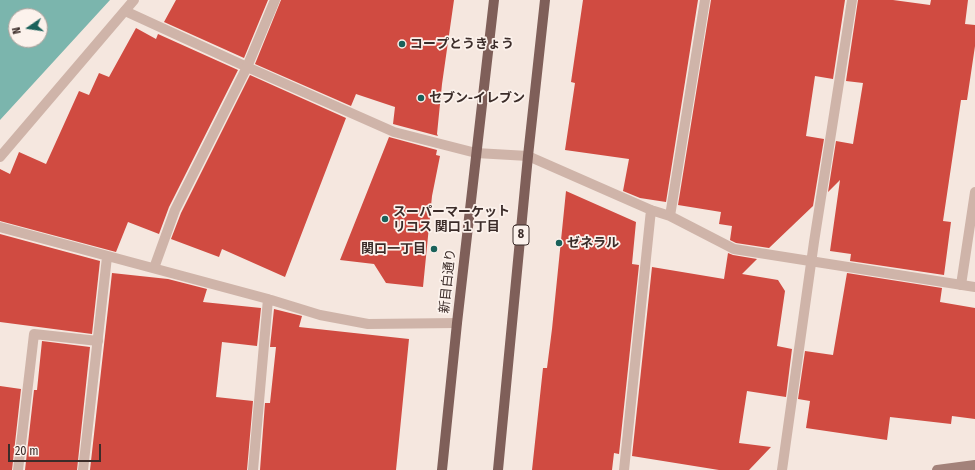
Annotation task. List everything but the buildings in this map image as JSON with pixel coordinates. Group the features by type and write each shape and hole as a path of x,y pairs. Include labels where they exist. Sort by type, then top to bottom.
{"main road":[{"name":"新目白通り","path":"442,470 457,323 494,0"},
{"name":"8","path":"498,470 528,156 545,0"}],"street":[{"path":"0,157 134,0"},
{"path":"154,268 175,210 247,66 275,0"},
{"path":"670,216 705,0"},
{"path":"782,470 852,0"},
{"path":"125,11 394,132 476,153 528,156 651,210 670,216 734,248 975,287"},
{"path":"961,285 975,192"},
{"path":"624,470 651,210"},
{"path":"0,227 107,257 154,268 268,299 320,315 368,324 457,323"},
{"path":"83,470 107,257"},
{"path":"253,470 268,299"},
{"path":"18,470 34,334 98,342"},
{"path":"937,470 975,465"}],"water":[{"path":"0,0 110,0 0,120"}],"place":[{"name":"コープとうきょう","path":"402,44"},
{"name":"セブン-イレブン","path":"421,98"},
{"name":"スーパーマーケット リコス 関口１丁目","path":"385,219"},
{"name":"ゼネラル","path":"559,243"},
{"name":"関口一丁目","path":"434,249"}]}
